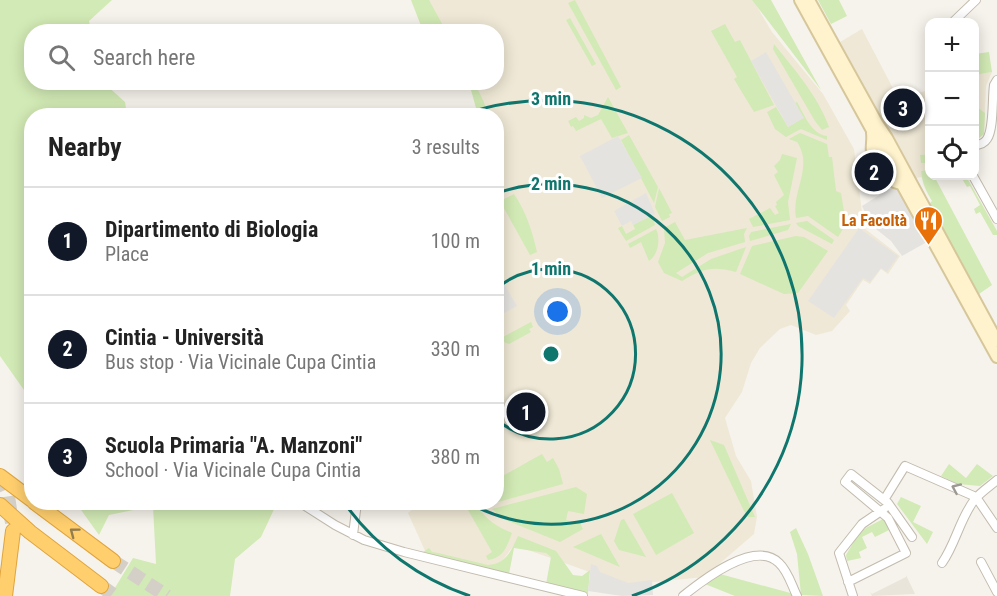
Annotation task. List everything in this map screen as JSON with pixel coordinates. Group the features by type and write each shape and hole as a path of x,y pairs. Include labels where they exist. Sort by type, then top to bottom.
{"highway":[{"path":"0,476 24,494"},
{"path":"0,505 30,532 101,586"},
{"path":"45,510 113,561"},
{"path":"0,515 30,532"},
{"path":"5,596 13,531"}],"main road":[{"path":"800,0 997,341"},
{"path":"809,0 877,123 873,159 892,183 901,184 997,357"}],"street":[{"path":"957,18 976,0"},
{"path":"979,144 987,139 990,131 994,85 997,80"},
{"path":"975,180 997,219"},
{"path":"882,512 883,500 905,466 976,497 997,528"},
{"path":"848,582 906,553 888,518 845,482 851,474 883,500 912,537"},
{"path":"942,562 976,497 997,480"},
{"path":"871,503 883,500"},
{"path":"311,510 353,535 404,552 583,596"},
{"path":"353,535 356,510"},
{"path":"854,596 839,553 862,524 882,512"},
{"path":"683,596 743,558 760,555 779,562 797,596"},
{"path":"981,562 997,591"}],"shaded area":[{"path":"426,0 753,0 772,32 823,94 854,149 864,228 900,256 888,274 881,269 870,284 863,280 846,305 850,311 832,331 816,335 791,325 780,329 760,348 751,363 742,392 725,418 736,456 751,481 757,517 754,534 704,577 626,585 514,545 494,572 426,553 408,513 412,510 504,510 504,108 478,108 473,90 504,90 504,24 441,24"},
{"path":"862,29 898,98 925,91 925,154 920,155 925,162 925,170 921,171 922,177 915,178 840,42"},
{"path":"766,52 804,118 788,127 751,61"},
{"path":"992,72 986,86 984,134 979,138 979,126 979,74"},
{"path":"618,136 642,178 602,198 580,156"},
{"path":"895,188 899,191 927,242 902,256 891,241 871,225 862,206 889,189"},
{"path":"646,193 655,214 633,225 631,221 622,226 614,211"},
{"path":"859,228 898,256 887,272 881,268 870,282 863,278 834,318 808,301"},
{"path":"504,284 517,306 504,313"},
{"path":"591,564 597,566 600,572 628,583 652,580 653,595 622,596 588,591"},
{"path":"906,575 915,594 872,596 870,592 872,594"}],"green space":[{"path":"0,0 112,0 89,21 90,24 24,24 24,90 112,90 125,102 126,108 24,108 24,390 0,356"},
{"path":"411,0 429,0 442,24 420,24"},
{"path":"575,0 621,87 616,90 568,3"},
{"path":"752,0 771,0 821,90"},
{"path":"818,0 839,0 847,16 831,24"},
{"path":"570,18 596,64 592,66 566,20"},
{"path":"725,24 735,42 740,40 774,105 754,112 734,79 737,77 711,31"},
{"path":"774,44 812,94 829,127 822,130 815,121 773,49"},
{"path":"989,52 992,72 979,74 979,53"},
{"path":"471,90 478,90 485,108 476,108"},
{"path":"608,97 628,133 612,138 601,119 576,131 573,126 571,127 568,121 576,117 579,121 584,118 584,115 591,118 598,115"},
{"path":"797,102 812,128 827,136 827,140 801,129 786,137 775,129 767,112 776,107 788,127 803,118 795,103"},
{"path":"979,109 985,113 984,134 979,138"},
{"path":"800,133 827,144 829,157 832,157 836,191 841,193 846,224 838,237 808,216 796,218 796,198 803,161 802,151 797,142 789,139"},
{"path":"629,135 658,187 654,203 621,140"},
{"path":"782,154 797,158 788,202 790,220 753,227 749,219 770,208 775,215 779,213 775,206 776,202 784,195 774,175 778,172 774,166"},
{"path":"925,154 925,163 921,163 920,155"},
{"path":"925,170 925,180 936,180 992,285 979,294 929,204 932,201 926,190 921,171"},
{"path":"963,180 968,180 997,231 997,235 993,235 980,212 976,214 974,209 980,205 970,186 967,187"},
{"path":"659,188 672,213 669,214 670,217 662,221 655,207"},
{"path":"514,194 531,229 537,252 530,255 504,208 504,199"},
{"path":"652,215 655,225 626,241 618,228 622,226 626,234 635,229 633,225"},
{"path":"807,221 834,240 832,244 796,223"},
{"path":"675,222 685,240 747,228 744,234 745,242 708,253 676,273 682,277 711,259 746,247 736,272 708,269 682,281 664,273 658,262 665,243 664,228"},
{"path":"791,224 788,230 750,241 751,232"},
{"path":"656,229 658,246 655,255 649,261 641,242 630,248 628,244"},
{"path":"796,236 804,237 828,251 798,293 784,294 740,274 752,246"},
{"path":"531,322 533,327 529,329 531,332 509,344 504,342 504,336"},
{"path":"710,440 724,445 755,517 748,517 744,511"},
{"path":"542,454 547,462 553,458 563,484 504,500 504,475"},
{"path":"949,464 966,478 977,464 993,476 980,486 958,484 941,476"},
{"path":"576,487 587,494 584,514 568,511 566,520 580,523 583,529 560,542 503,519 493,510 504,510 504,506"},
{"path":"672,493 694,533 656,555 633,514"},
{"path":"901,497 921,506 913,522 933,532 927,544 897,504"},
{"path":"81,510 133,510 109,515 99,535"},
{"path":"153,510 274,510 261,537 235,559 230,596 110,596 133,558 156,564"},
{"path":"468,510 480,510 491,521 512,533 504,551 498,557 488,560 486,556 492,552"},
{"path":"885,518 889,530 875,537 872,532 862,537 867,548 859,552 861,558 847,561 846,555 860,531"},
{"path":"624,519 646,557 619,550 614,541 621,520"},
{"path":"796,528 823,596 801,595 797,554 790,532"},
{"path":"601,534 620,567 573,547"},
{"path":"518,536 556,551 573,575 582,576 590,570 588,594 546,584 551,557 546,553 514,548 509,574 423,552 429,548 432,552 488,565 494,564 507,556"},
{"path":"720,574 795,596 735,596 705,584"}],"tunnel":[{"path":"0,477 8,496 12,523"},
{"path":"113,561 167,596"},
{"path":"101,586 115,596"}],"place":[{"name":"Scuola Primaria \"A. Manzoni\"","path":"903,108"},
{"name":"Cintia - Università","path":"874,172"},
{"name":"La Facoltà","path":"928,246"},
{"name":"Dipartimento di Biologia","path":"526,412"}]}
